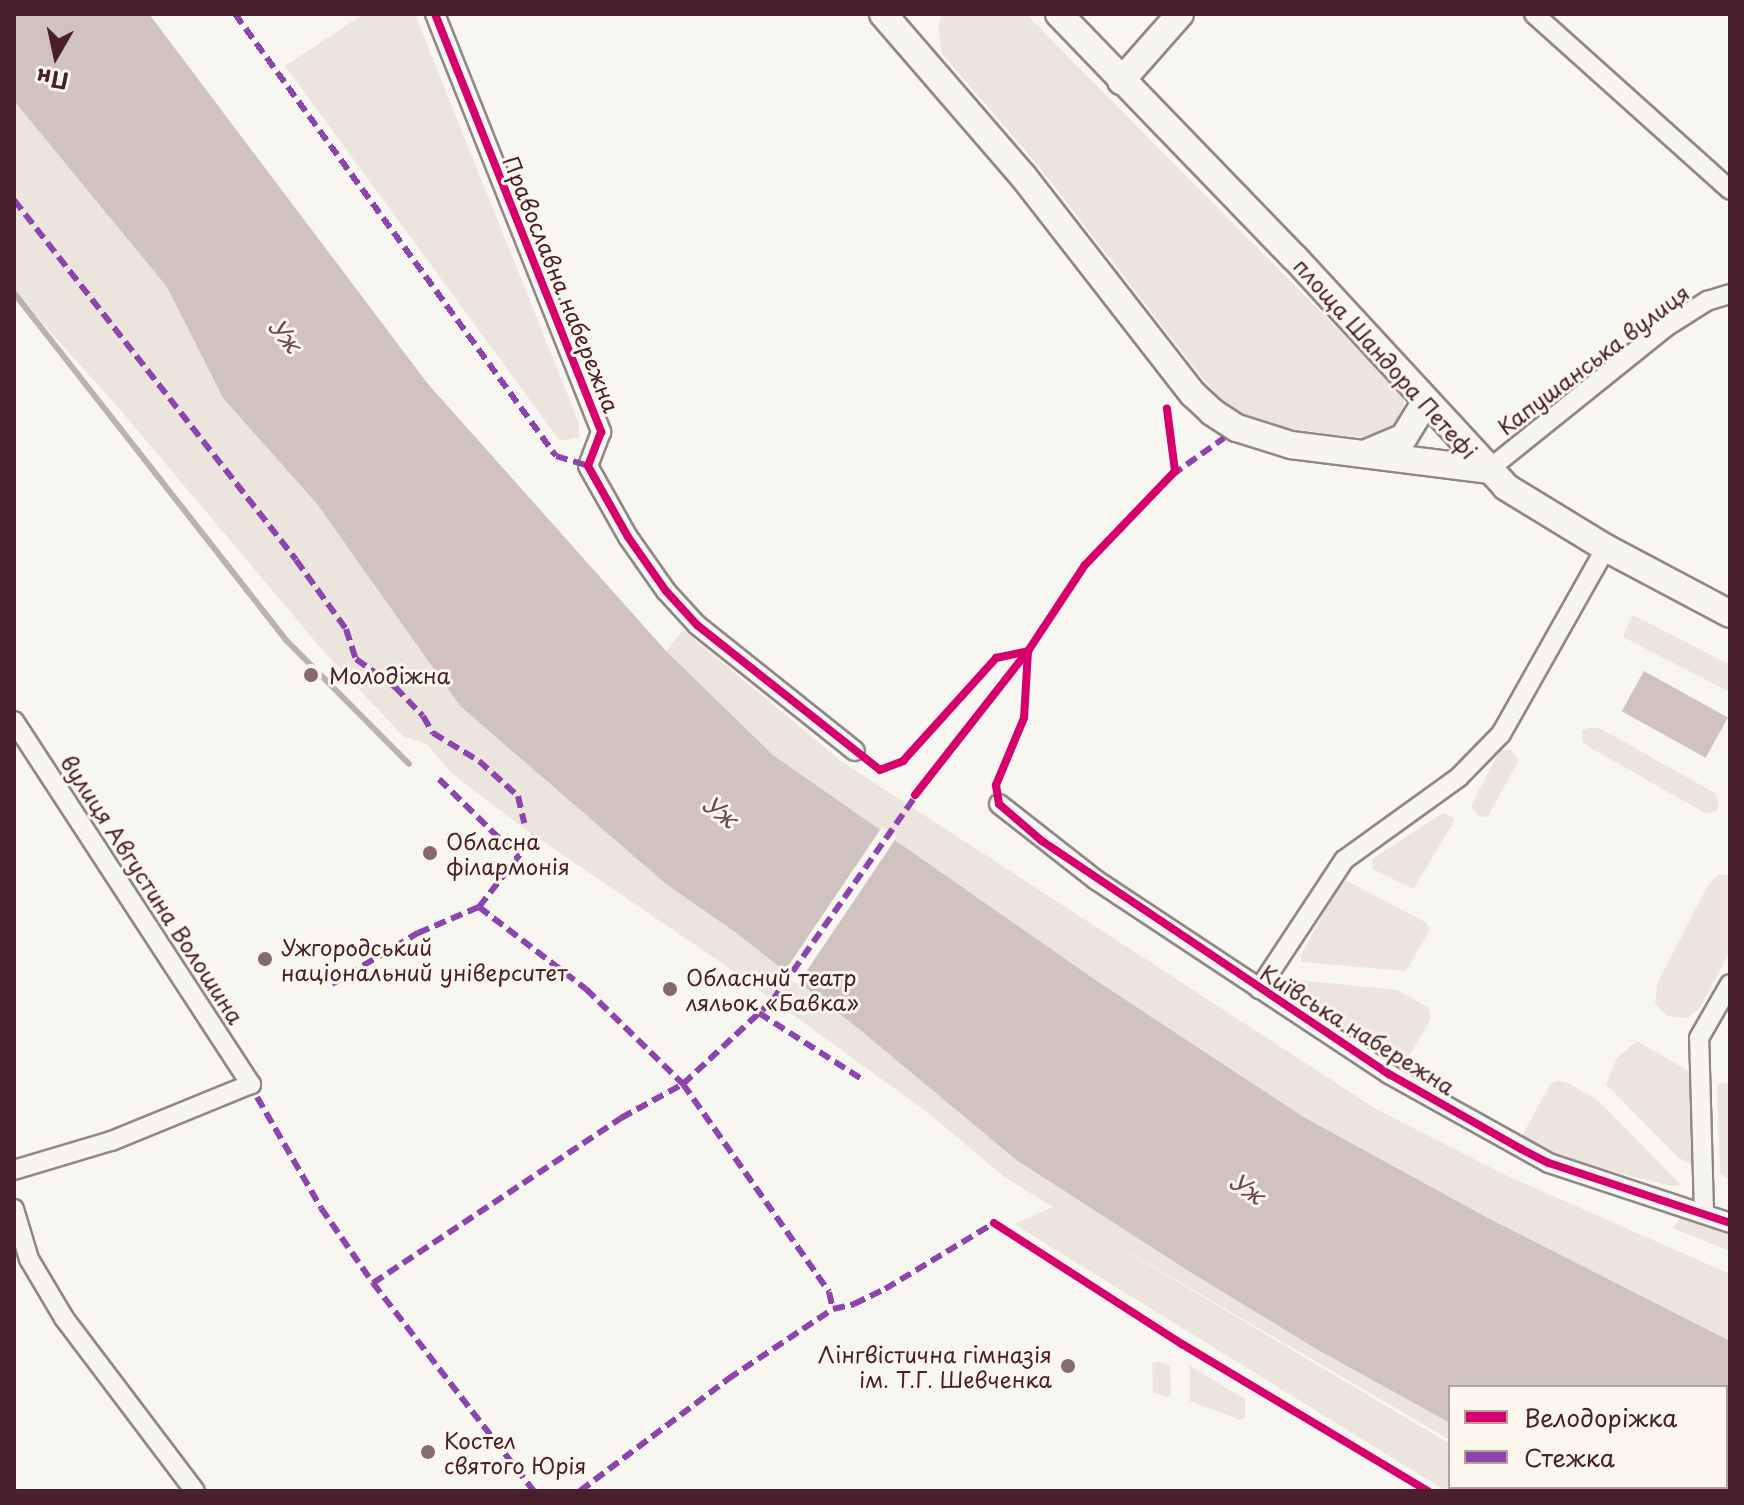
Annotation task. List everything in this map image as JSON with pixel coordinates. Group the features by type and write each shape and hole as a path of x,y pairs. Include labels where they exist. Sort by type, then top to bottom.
{"main road":[{"name":"площа Шандора Петефі","path":"883,14 909,24 1193,394 1212,412 1237,428 1291,445 1488,470"},
{"name":"площа Шандора Петефі","path":"1059,14 1295,258 1488,470"},
{"path":"1121,81 1180,14"},
{"path":"1368,453 1404,437 1426,401"},
{"path":"1488,470 1525,501 1730,614"}],"street":[{"name":"Православна набережна","path":"435,14 601,432 588,466 628,537 666,591 697,625 855,751"},
{"path":"1534,14 1730,190"},
{"name":"Капушанська вулиця","path":"1488,470 1666,327 1707,301 1730,294"},
{"path":"1259,989 1275,970 1344,860 1459,777 1501,734 1606,548"},
{"name":"вулиця Августина Волошина","path":"14,721 251,1084 111,1141 14,1170"},
{"name":"Київська набережна","path":"999,804 1085,872 1389,1074 1549,1163 1730,1223"},
{"path":"1704,1212 1699,1038 1730,984"},
{"path":"14,1209 21,1264 195,1491"}],"shaded area":[{"path":"364,14 415,14 579,423 579,437 560,441 285,66"},
{"path":"942,14 1026,14 1403,395 1405,416 1399,427 1370,438 1321,433 1251,422 1229,407 1200,375 1037,164 942,54 938,28"},
{"path":"14,101 167,287 223,398 317,504 460,706 666,884 735,932 860,1030 1015,1159 1318,1350 1448,1422 1448,1439 1077,1222 1448,1443 1448,1489 1529,1491 1446,1491 1014,1224 1053,1207 1003,1176 931,1115 716,959 526,830 451,773 427,744 403,736 325,653 122,412 15,292"},
{"path":"1633,615 1730,665 1730,692 1625,638 1623,634"},
{"path":"683,630 841,761 1376,1109 1503,1174 1730,1274 1730,1341 1486,1217 1302,1116 1097,981 773,755 666,651"},
{"path":"1592,727 1601,729 1715,793 1719,804 1717,811 1705,813 1589,747 1583,742 1582,730"},
{"path":"1500,750 1511,750 1519,760 1488,816 1479,817 1471,806"},
{"path":"1443,813 1454,818 1452,825 1413,889 1373,869 1372,859"},
{"path":"1718,875 1730,875 1730,952 1699,1009 1687,1018 1668,1016 1655,1004 1657,984 1707,887"},
{"path":"1347,881 1425,922 1430,929 1406,971 1302,962 1301,955 1338,886"},
{"path":"1287,979 1397,990 1428,1007 1431,1019 1401,1069 1394,1071 1278,994 1280,982"},
{"path":"1637,1041 1690,1072 1696,1153 1691,1164 1679,1158 1606,1084 1617,1058"},
{"path":"1551,1083 1568,1083 1599,1101 1681,1185 1671,1186 1550,1156 1525,1141 1523,1134"},
{"path":"1730,1083 1730,1180 1720,1173 1717,1084"},
{"path":"1681,1217 1730,1234 1730,1251 1673,1228"},
{"path":"1158,1361 1170,1366 1171,1395 1165,1397 1153,1392 1152,1363"},
{"path":"1190,1366 1245,1399 1245,1417 1240,1420 1190,1401"}],"water":[{"name":"Уж","path":"14,14 149,14 428,384 666,651 773,755 1097,981 1302,1116 1486,1217 1730,1341 1730,1491 1566,1489 1728,1489 1728,1385 1448,1385 1448,1422 1318,1350 1015,1159 860,1030 735,932 666,884 460,706 317,504 223,398 167,287 14,101"},
{"path":"1644,671 1728,718 1706,758 1622,711"}],"pier":[{"path":"882,827 897,837 797,985 782,975"}],"railway":[{"path":"14,293 287,641 409,764"}],"marked path":[{"path":"235,14 556,456 588,466"},
{"path":"14,200 296,560 346,629 356,659 395,687 423,716 433,733 479,761 518,796 524,823"},
{"path":"1172,475 1224,438"},
{"path":"439,779 518,857"},
{"path":"373,1283 621,1118 683,1084 772,1001 920,790"},
{"path":"479,907 534,836"},
{"path":"332,984 418,933 479,907 586,989 683,1084 829,1292 833,1309"},
{"path":"759,1013 862,1079"},
{"path":"257,1097 321,1208 373,1283 534,1491"},
{"path":"580,1491 728,1379 833,1309 854,1304 885,1289 994,1223 998,1226"}],"cycle path":[{"path":"435,14 601,432 588,466 628,537 666,591 697,625 880,770 903,761 996,658 1028,651 1024,718 996,785 999,804 1042,841 1389,1074 1521,1149 1549,1163 1730,1223"},
{"path":"915,795 1028,651 1085,565 1175,471 1167,409"},
{"path":"994,1223 1182,1344 1428,1491"}],"place":[{"name":"Молодіжна","path":"311,675"},
{"name":"Обласна філармонія","path":"430,853"},
{"name":"Ужгородський національний університет","path":"265,959"},
{"name":"Обласний театр ляльок «Бавка»","path":"670,989"},
{"name":"Лінгвістична гімназія ім. Т.Г. Шевченка","path":"1068,1366"},
{"name":"Костел святого Юрія","path":"428,1452"}]}
